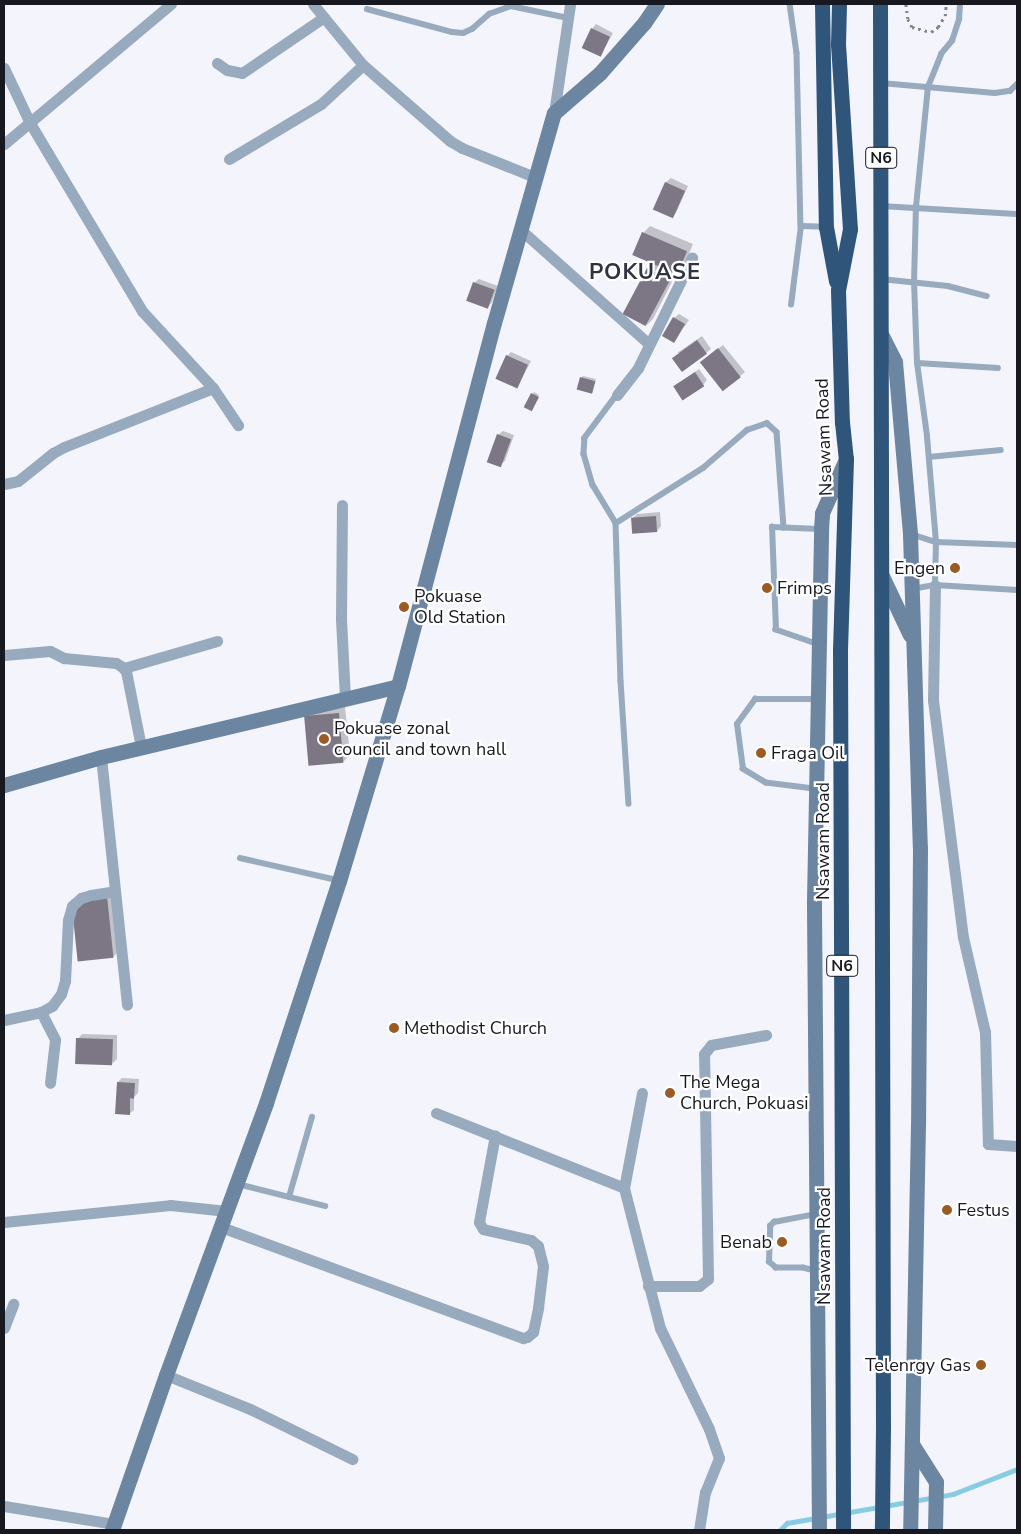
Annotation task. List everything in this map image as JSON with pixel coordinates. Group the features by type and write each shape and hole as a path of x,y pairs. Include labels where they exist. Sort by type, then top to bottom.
{"highway":[{"path":"822,4 826,227 838,290"},
{"name":"Nsawam Road","path":"839,4 838,44 850,229 838,290 842,422 846,458 840,649 843,1525"},
{"name":"N6","path":"880,4 880,279 882,336 882,1527"}],"main road":[{"path":"113,1527 166,1375 227,1211 339,881 398,686 494,323 537,178 554,113 600,73 644,23 657,4"},
{"path":"882,336 895,362 910,534 920,848 918,1124 910,1529"},
{"path":"819,1524 814,901 821,530 822,513 846,458"},
{"path":"882,576 913,640"},
{"path":"4,785 101,757 398,686"},
{"path":"912,1444 936,1482 935,1529"}],"street":[{"path":"4,144 171,4"},
{"path":"313,4 363,65 450,141 462,148 537,178"},
{"path":"554,113 570,4"},
{"path":"217,63 227,70 242,73 324,17"},
{"path":"229,159 322,104 363,65"},
{"path":"4,68 30,123 142,311 213,388 238,426"},
{"path":"521,230 649,344"},
{"path":"617,395 638,368 692,258"},
{"path":"4,484 18,481 53,453 64,447 213,388"},
{"path":"342,505 341,619 345,698"},
{"path":"935,585 933,700 963,937 985,1032 988,1144 1017,1146"},
{"path":"124,668 217,641"},
{"path":"4,655 50,651 64,658 116,663 124,668 141,747"},
{"path":"101,757 127,1005"},
{"path":"4,1020 41,1012 52,1006 61,994 65,981 68,920 72,906 81,898 115,891"},
{"path":"41,1012 55,1040 50,1083"},
{"path":"648,1286 699,1286 708,1279 704,1054 711,1045 766,1035"},
{"path":"642,1093 624,1188 660,1328 709,1429 719,1458 705,1492 699,1530"},
{"path":"436,1113 624,1188"},
{"path":"221,1227 527,1338 533,1332 538,1308 543,1266 538,1246 531,1240 487,1231 480,1226 479,1222 494,1135"},
{"path":"4,1222 170,1205 227,1211"},
{"path":"4,1328 13,1304"},
{"path":"166,1375 250,1409 352,1458"},
{"path":"4,1506 113,1527"}],"lane":[{"path":"790,4 798,53 801,226 791,305"},
{"path":"935,585 936,542 929,457 917,363 914,283 916,207 928,87 941,54 952,41 960,19 960,4"},
{"path":"367,9 463,33 472,29 489,14 511,6 568,18"},
{"path":"881,83 995,93 1010,91 1017,84"},
{"path":"881,206 1016,214"},
{"path":"801,226 826,227"},
{"path":"880,279 948,286 987,296"},
{"path":"917,363 998,368"},
{"path":"617,395 585,438 584,454 592,485 616,523 621,672 629,804"},
{"path":"616,523 703,468 747,430 767,423 777,432 784,528"},
{"path":"929,457 1001,450"},
{"path":"819,645 776,630 772,527 821,530"},
{"path":"910,534 936,542 1017,545"},
{"path":"911,590 935,585 1017,590"},
{"path":"816,789 766,783 743,769 737,724 755,698 818,698"},
{"path":"240,858 339,881"},
{"path":"289,1197 312,1117"},
{"path":"236,1184 325,1206"},
{"path":"818,1214 774,1222 770,1226 769,1262 776,1268 803,1268 818,1272"}],"path":[{"path":"906,4 908,19 912,27 931,32 938,27 945,16 946,4"}],"building":[{"path":"591,28 610,37 601,57 582,48"},
{"path":"665,182 685,191 673,218 653,209"},
{"path":"642,232 687,251 677,274 632,255"},
{"path":"647,268 670,280 646,326 623,314"},
{"path":"473,282 495,290 488,309 466,301"},
{"path":"673,317 685,324 674,343 662,336"},
{"path":"697,340 707,354 682,372 672,358"},
{"path":"718,348 741,377 723,391 700,362"},
{"path":"506,355 528,365 517,389 495,379"},
{"path":"695,372 704,386 682,400 673,386"},
{"path":"580,377 595,381 592,394 577,390"},
{"path":"531,393 539,397 532,411 524,407"},
{"path":"497,434 511,439 501,467 487,462"},
{"path":"656,516 657,532 632,534 631,518"},
{"name":"Pokuase zonal council and town hall","path":"339,713 343,763 308,766 304,716"},
{"path":"107,896 113,958 78,961 71,900"},
{"path":"76,1038 113,1039 112,1065 75,1064"},
{"path":"117,1082 135,1083 134,1099 130,1098 130,1115 115,1114"}],"waterway":[{"path":"780,1530 787,1523 953,1494 1017,1469"}],"place":[{"name":"Engen","path":"955,568"},
{"name":"Frimps","path":"767,588"},
{"name":"Pokuase Old Station","path":"404,607"},
{"name":"Pokuase zonal council and town hall","path":"324,739"},
{"name":"Fraga Oil","path":"761,753"},
{"name":"Methodist Church","path":"394,1028"},
{"name":"The Mega Church, Pokuasi","path":"670,1093"},
{"name":"Festus","path":"947,1210"},
{"name":"Benab","path":"782,1242"},
{"name":"Telenrgy Gas","path":"981,1365"}],"district":[{"name":"POKUASE","path":"645,273"}]}
